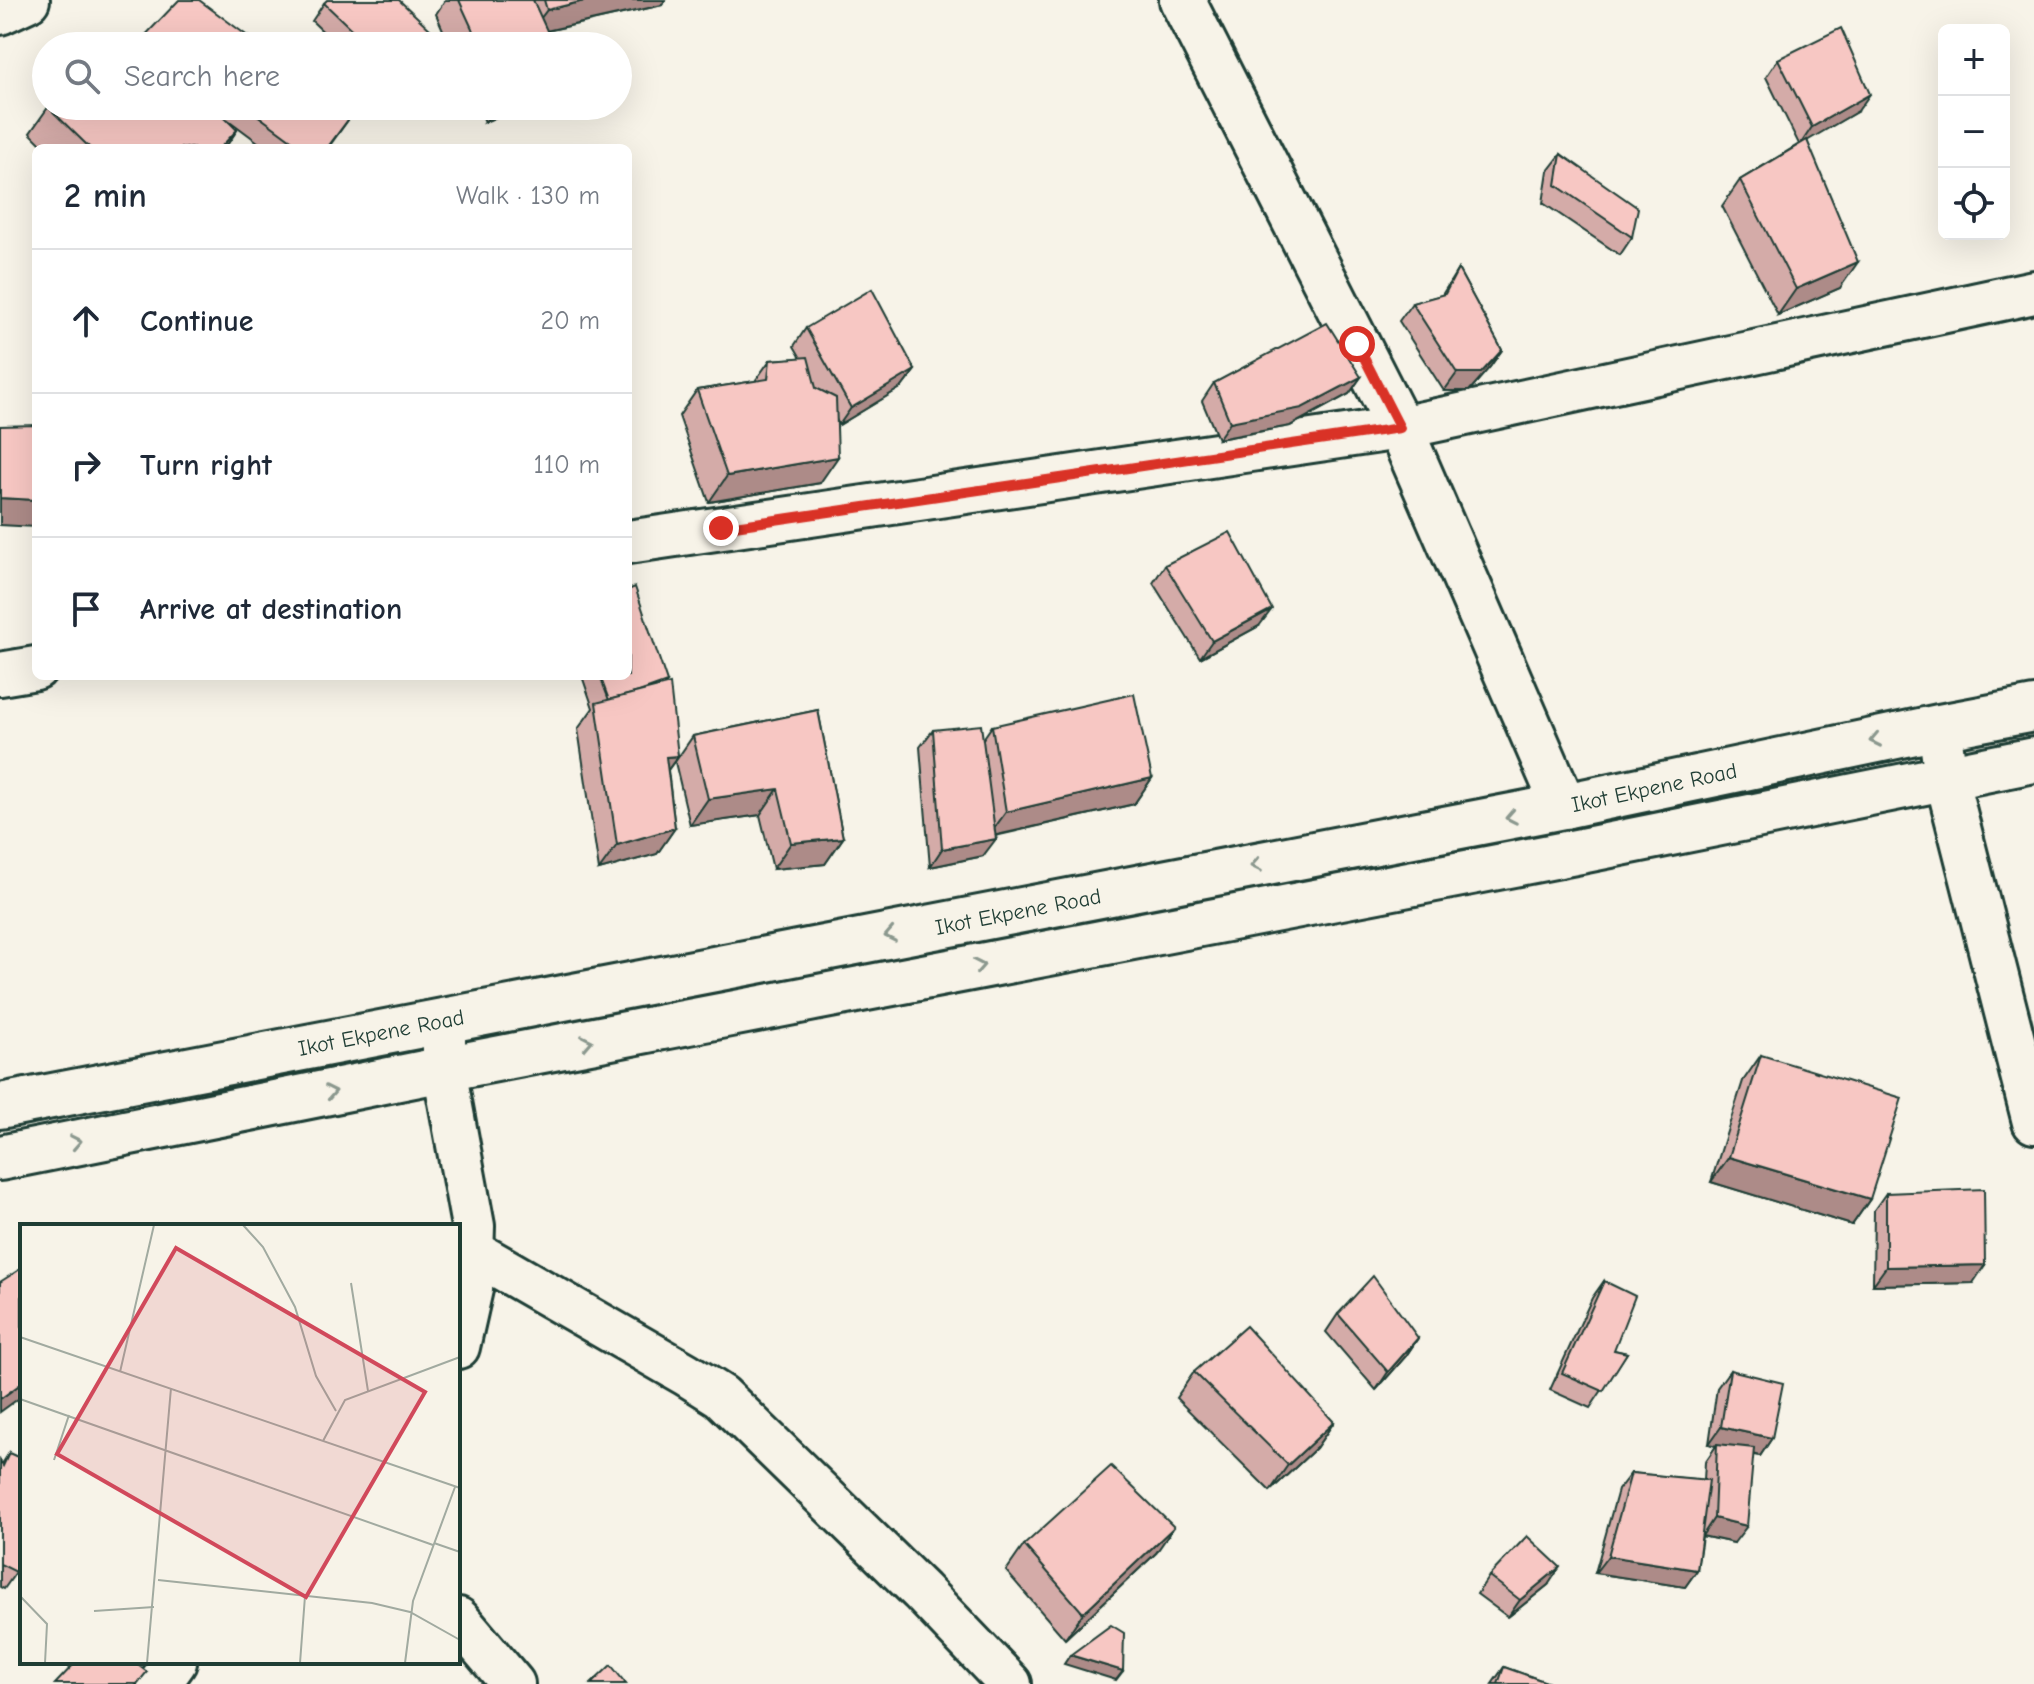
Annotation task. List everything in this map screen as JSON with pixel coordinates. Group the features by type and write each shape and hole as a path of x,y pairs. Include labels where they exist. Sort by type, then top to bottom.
{"main road":[{"path":"1182,0 1400,428 1564,806"},
{"name":"Ikot Ekpene Road","path":"0,1106 1564,806 2034,709"},
{"path":"0,1158 2034,760"}],"street":[{"path":"632,541 1400,428 2034,292"},
{"path":"0,674 32,669"},
{"path":"1939,727 1946,777 2034,1122"},
{"path":"444,1020 444,1069 473,1226 471,1289 460,1338"},
{"path":"472,1251 721,1396 921,1591 1010,1684"},
{"path":"460,1621 513,1684"},
{"path":"159,1684 174,1664"}],"building":[{"path":"179,0 199,0 242,32 148,32"},
{"path":"327,0 399,0 432,31 354,32 324,3"},
{"path":"459,0 533,0 548,32 474,32"},
{"path":"544,0 588,0 547,10"},
{"path":"1841,28 1870,94 1812,127 1778,59"},
{"path":"61,120 227,120 237,130 224,144 86,144"},
{"path":"264,120 348,120 330,144 297,144"},
{"path":"1807,140 1858,262 1796,289 1740,180"},
{"path":"1561,154 1638,208 1632,237 1556,185"},
{"path":"1458,269 1502,350 1481,373 1457,373 1412,303 1445,294"},
{"path":"872,289 915,370 851,408 806,328"},
{"path":"1327,323 1361,377 1302,408 1230,422 1214,383"},
{"path":"808,357 816,388 836,398 838,457 727,476 697,390 768,379 770,360"},
{"path":"32,425 32,500 0,498 0,426"},
{"path":"1230,532 1272,609 1212,641 1165,565"},
{"path":"635,587 667,682 609,700 602,680 632,680 632,588"},
{"path":"670,684 678,756 666,757 675,828 617,845 596,703"},
{"path":"1134,694 1152,778 1006,812 992,726"},
{"path":"818,710 843,838 791,843 778,789 708,799 693,736"},
{"path":"981,725 996,839 942,849 933,730"},
{"path":"1761,1055 1902,1098 1870,1199 1729,1157"},
{"path":"1984,1189 1985,1265 1886,1267 1886,1193"},
{"path":"20,1269 20,1384 0,1399 0,1282"},
{"path":"1373,1276 1418,1338 1388,1372 1338,1314"},
{"path":"1604,1281 1635,1296 1614,1350 1627,1353 1603,1391 1562,1373"},
{"path":"1246,1326 1334,1422 1288,1465 1194,1372"},
{"path":"1730,1370 1783,1383 1772,1438 1721,1427"},
{"path":"1717,1444 1754,1448 1747,1526 1714,1518"},
{"path":"9,1453 20,1458 20,1563 16,1572 0,1564 0,1461 3,1466"},
{"path":"1111,1466 1174,1527 1083,1613 1024,1545"},
{"path":"1631,1473 1709,1480 1697,1570 1608,1556"},
{"path":"1527,1536 1560,1567 1520,1600 1489,1576"},
{"path":"1111,1625 1124,1633 1123,1671 1070,1655"},
{"path":"74,1664 137,1664 147,1672 137,1684 55,1684"},
{"path":"611,1665 626,1684 591,1684"},
{"path":"1504,1667 1552,1684 1498,1684"}],"route":[{"path":"721,528 1400,428 1357,344"}]}
